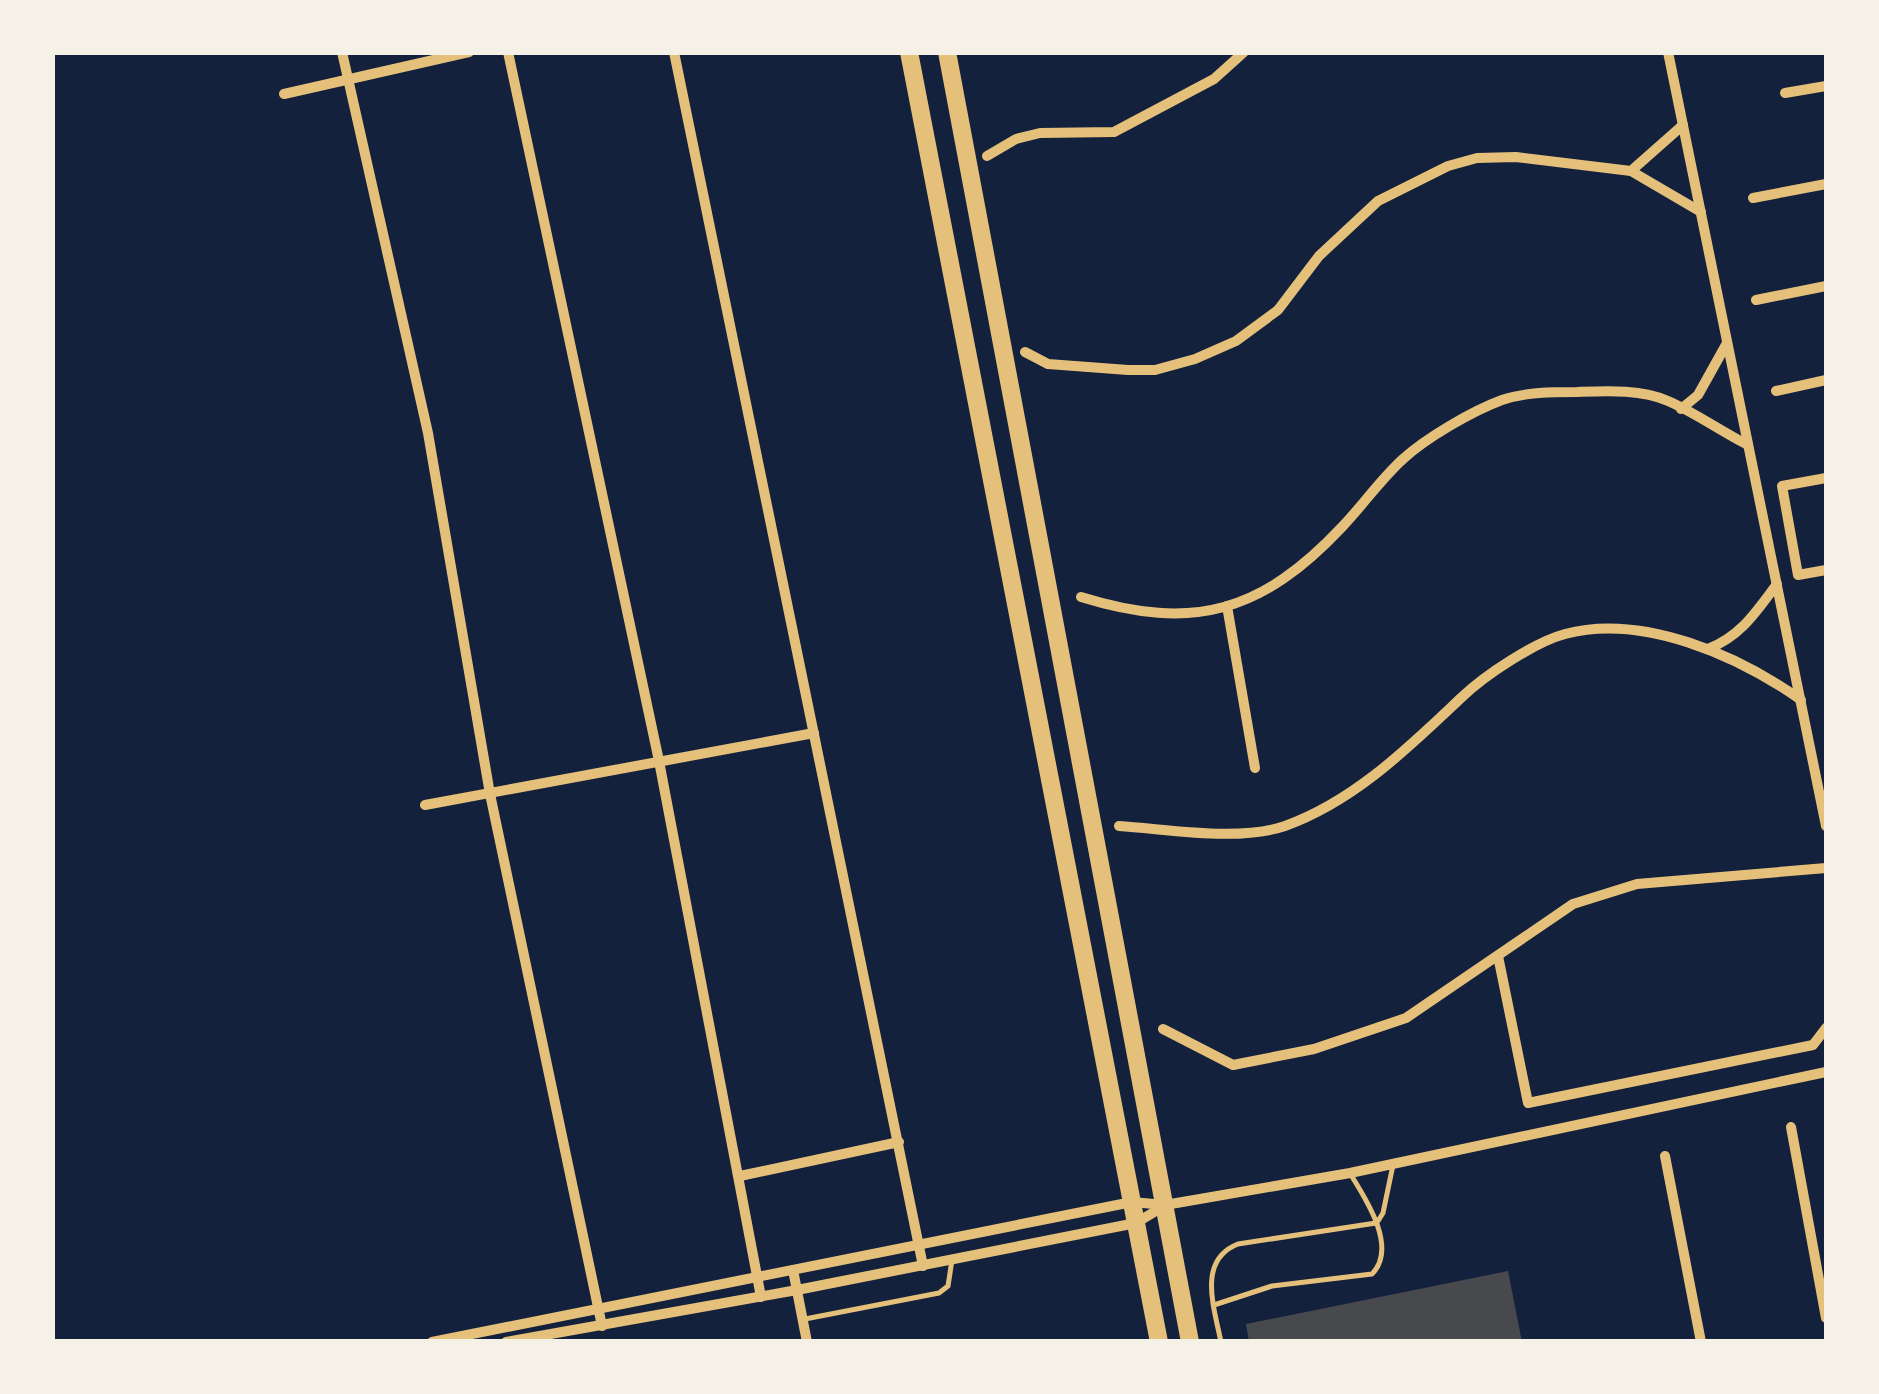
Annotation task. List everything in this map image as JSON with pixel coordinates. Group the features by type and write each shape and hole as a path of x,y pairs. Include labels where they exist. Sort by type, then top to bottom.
{"highway":[{"path":"909,52 1159,1342"},
{"path":"946,52 1190,1342"}],"street":[{"path":"342,52 428,433 490,794 602,1326"},
{"path":"284,94 469,52"},
{"path":"508,52 658,761 761,1297"},
{"path":"674,52 923,1266"},
{"path":"987,156 1016,138 1114,132 1214,79 1244,52"},
{"path":"1668,52 1826,826"},
{"path":"1785,94 1826,86"},
{"path":"1631,171 1683,125"},
{"path":"1024,352 1048,364 1155,370 1195,359 1236,341 1278,310 1320,256 1378,201 1448,166 1477,158 1516,157 1631,171 1701,212"},
{"path":"1753,198 1826,184"},
{"path":"1756,300 1826,286"},
{"path":"1682,409 1698,395 1727,343"},
{"path":"1776,391 1826,380"},
{"path":"1081,597 1120,609 1170,614 1227,606 1277,586 1317,554 1406,456 1503,400 1547,392 1641,393 1670,401 1748,445"},
{"path":"1826,478 1782,486 1798,575 1826,570"},
{"path":"1708,649 1730,640 1746,626 1777,584"},
{"path":"1227,606 1255,768"},
{"path":"1119,826 1239,833 1284,826 1381,771 1424,736 1464,694 1506,663 1565,634 1611,630 1660,635 1708,649 1775,682 1801,700"},
{"path":"426,804 814,733"},
{"path":"1163,1029 1233,1064 1314,1049 1406,1018 1573,904 1638,884 1826,868"},
{"path":"1498,956 1528,1103 1812,1046 1826,1028"},
{"path":"432,1342 1132,1202 1164,1205 1350,1173 1826,1072"},
{"path":"1791,1126 1826,1318"},
{"path":"740,1176 899,1142"},
{"path":"1665,1156 1701,1342"},
{"path":"506,1342 761,1297 1136,1223 1164,1205"},
{"path":"793,1270 807,1342"}],"lane":[{"path":"1221,1342 1211,1289 1215,1260 1224,1250 1238,1244 1376,1223 1383,1213 1393,1164"},
{"path":"1214,1305 1272,1286 1372,1274 1381,1257 1375,1212 1350,1173"},
{"path":"802,1320 939,1293 948,1286 952,1260"}],"building":[{"path":"1508,1271 1522,1342 1249,1342 1246,1324"}]}
